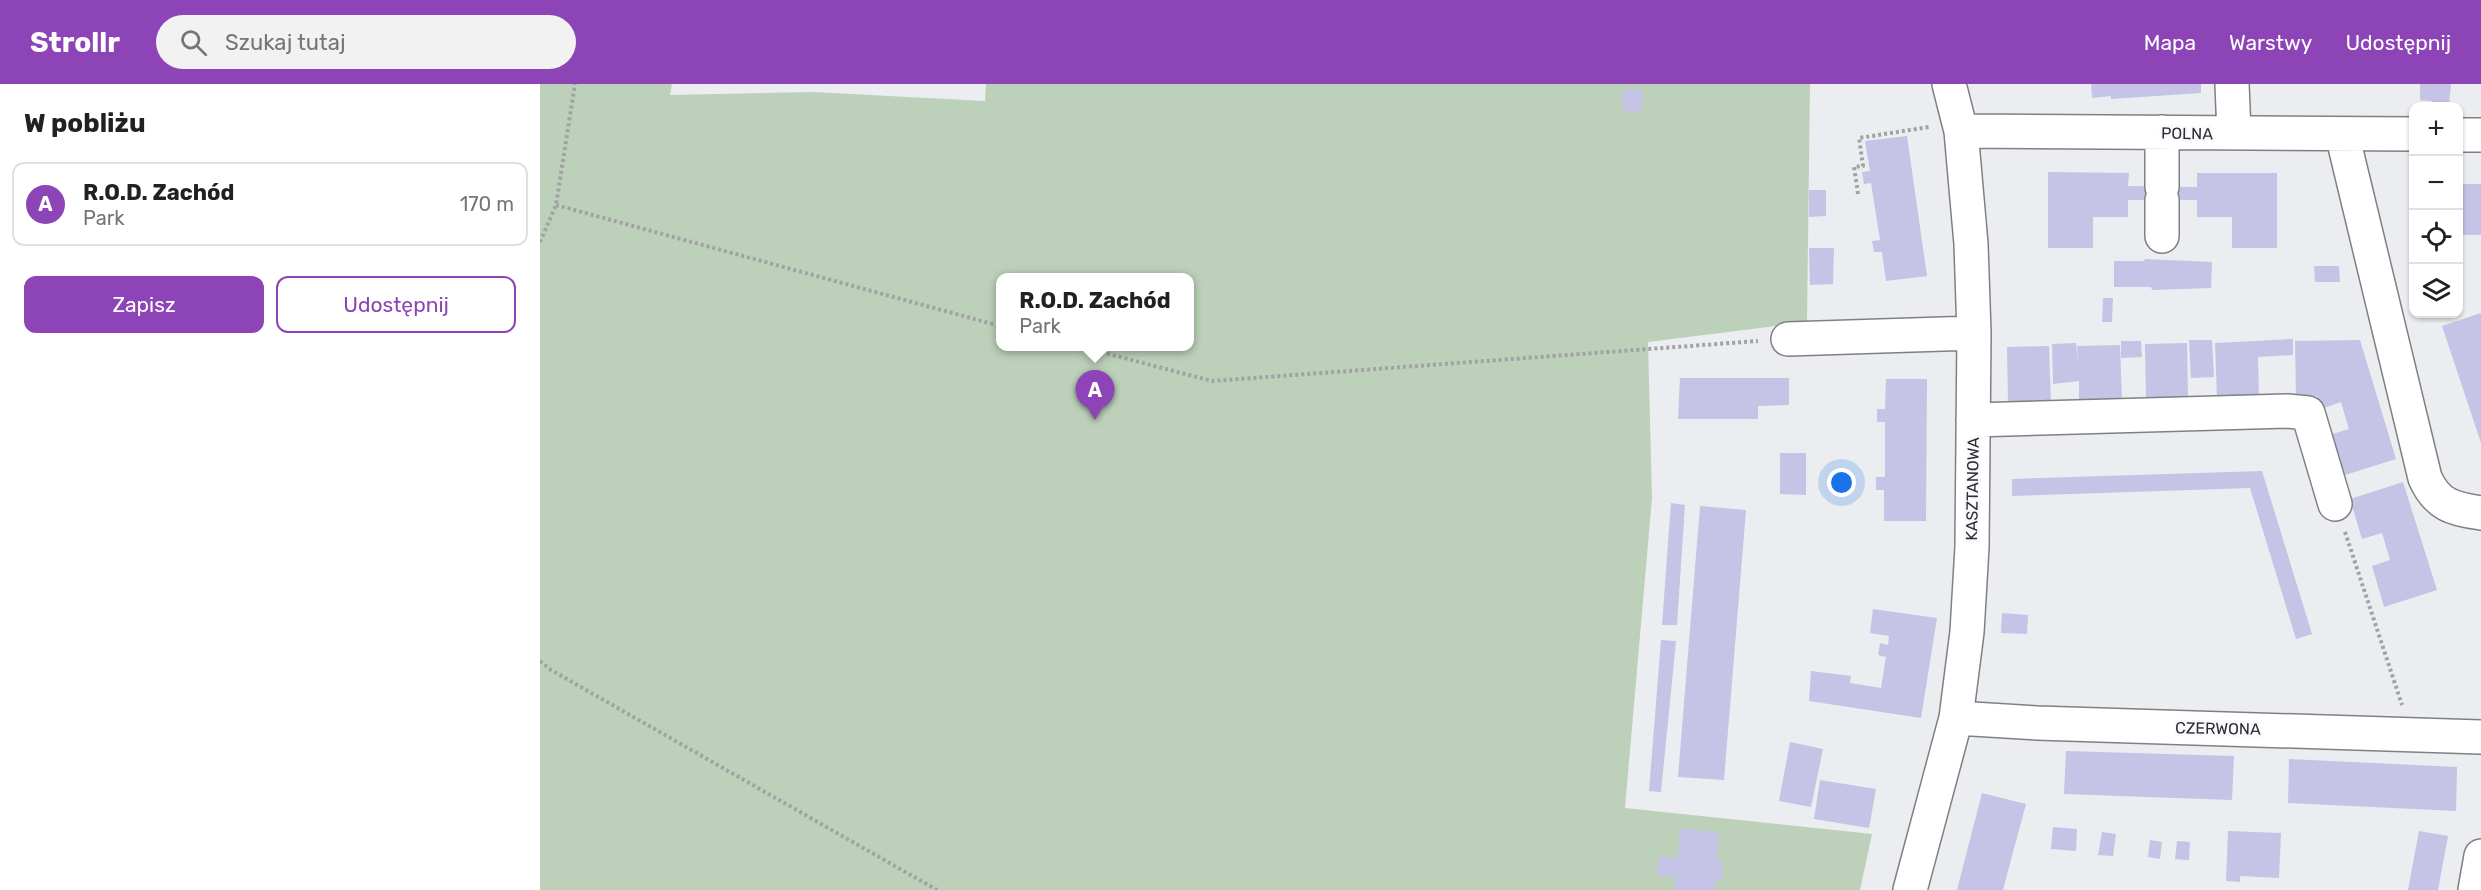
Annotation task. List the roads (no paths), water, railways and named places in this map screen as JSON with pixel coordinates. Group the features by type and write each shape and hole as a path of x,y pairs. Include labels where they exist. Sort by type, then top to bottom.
{"street":[{"name":"KASZTANOWA","path":"1910,890 1956,718 1967,632 1974,333 1970,223 1946,128 1949,84"},
{"path":"2232,84 2234,133"},
{"name":"POLNA","path":"1946,128 2409,134"},
{"path":"2162,132 2162,236"},
{"path":"2342,134 2425,478 2440,501 2481,513"},
{"path":"2463,135 2481,135"},
{"path":"1788,339 1974,333"},
{"path":"1973,420 2262,411 2308,413 2336,504"},
{"name":"CZERWONA","path":"1956,718 2037,723 2481,737"},
{"path":"2475,890 2481,856"}],"place":[{"name":"R.O.D. Zachód","path":"1095,420"}]}
